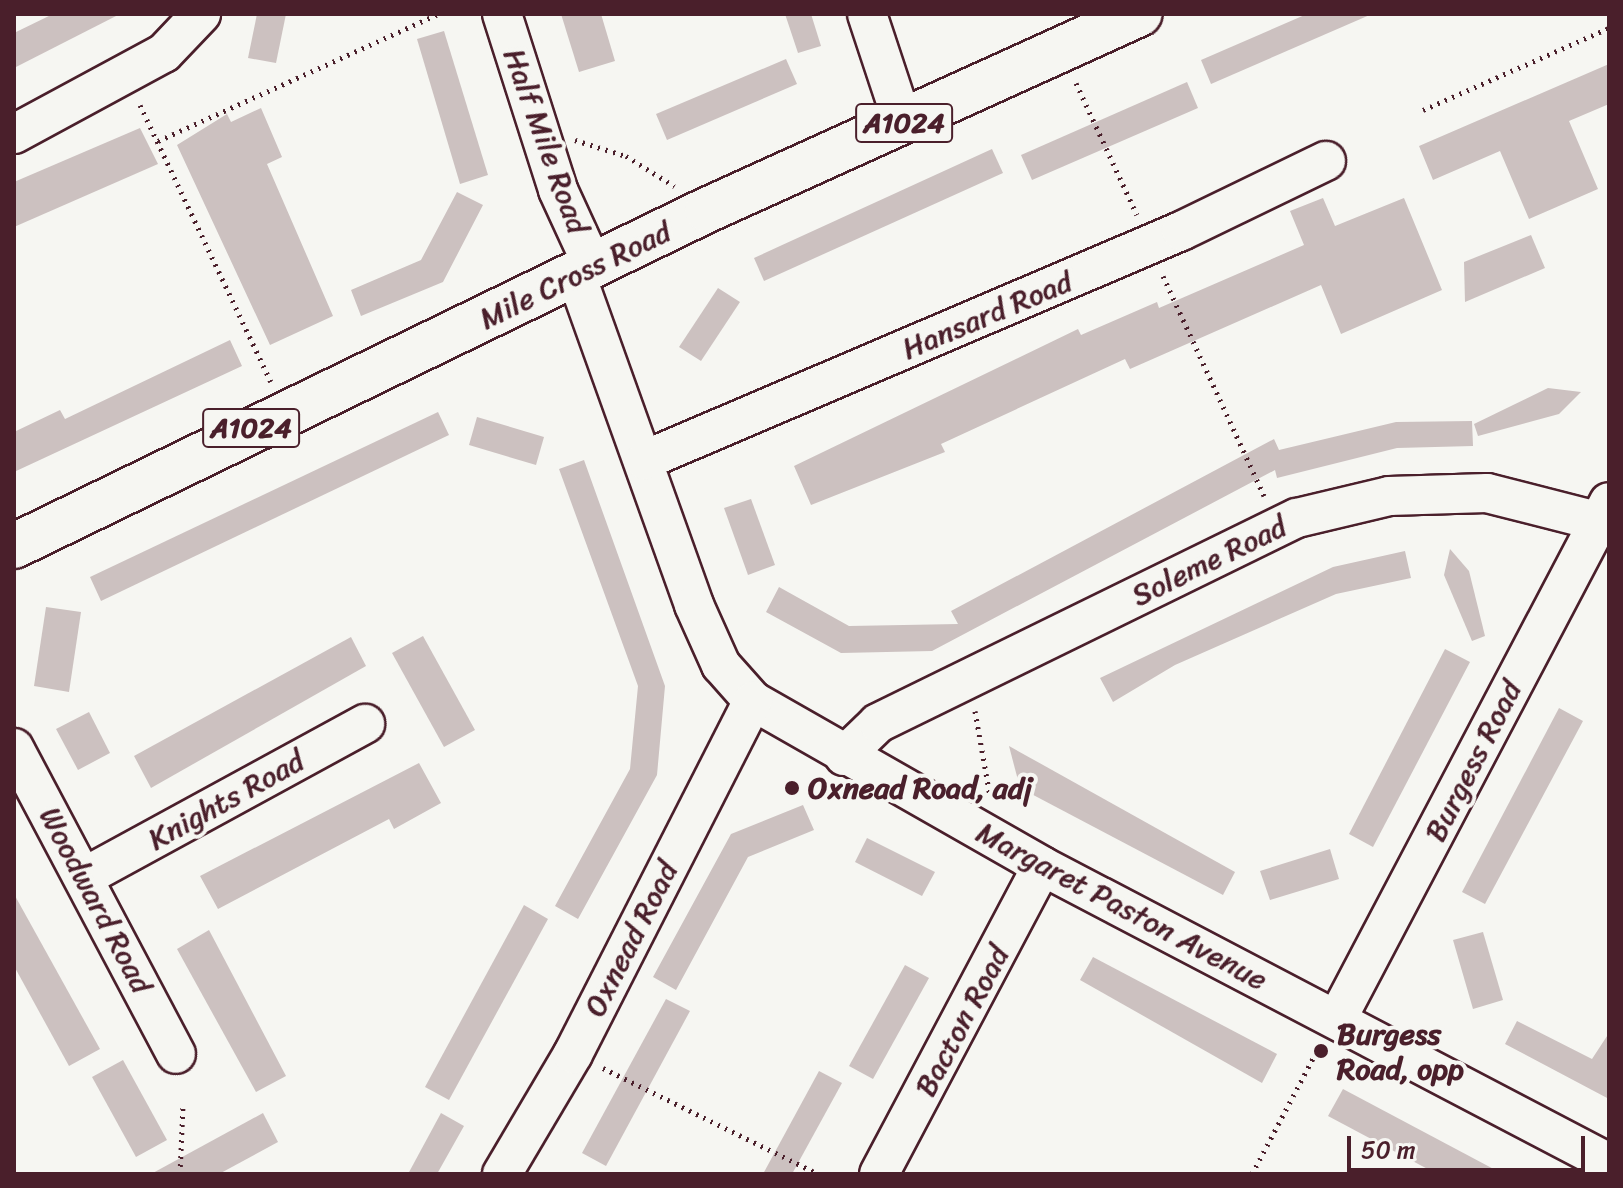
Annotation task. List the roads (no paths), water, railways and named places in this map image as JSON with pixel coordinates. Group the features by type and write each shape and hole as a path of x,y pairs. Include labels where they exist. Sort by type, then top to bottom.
{"main road":[{"name":"Mile Cross Road","path":"14,546 707,210 1140,14"}],"street":[{"path":"14,134 125,76 178,44 201,14"},
{"name":"Half Mile Road","path":"502,14 584,271"},
{"path":"867,14 903,123"},
{"name":"Hansard Road","path":"645,460 1149,245 1326,161"},
{"name":"Margaret Paston Avenue","path":"584,271 645,460 715,653 753,701 1328,1034 1609,1163"},
{"name":"Soleme Road","path":"844,756 878,723 1297,518 1389,496 1487,493 1606,515"},
{"name":"Burgess Road","path":"1328,1034 1606,515"},
{"name":"Oxnead Road","path":"502,1174 573,1054 753,701"},
{"name":"Knights Road","path":"86,876 365,724"},
{"name":"Woodward Road","path":"14,748 86,876 176,1054"},
{"name":"Bacton Road","path":"879,1174 1042,866"}],"place":[{"name":"Oxnead Road, adj","path":"792,788"},
{"name":"Burgess Road, opp","path":"1321,1051"}]}
